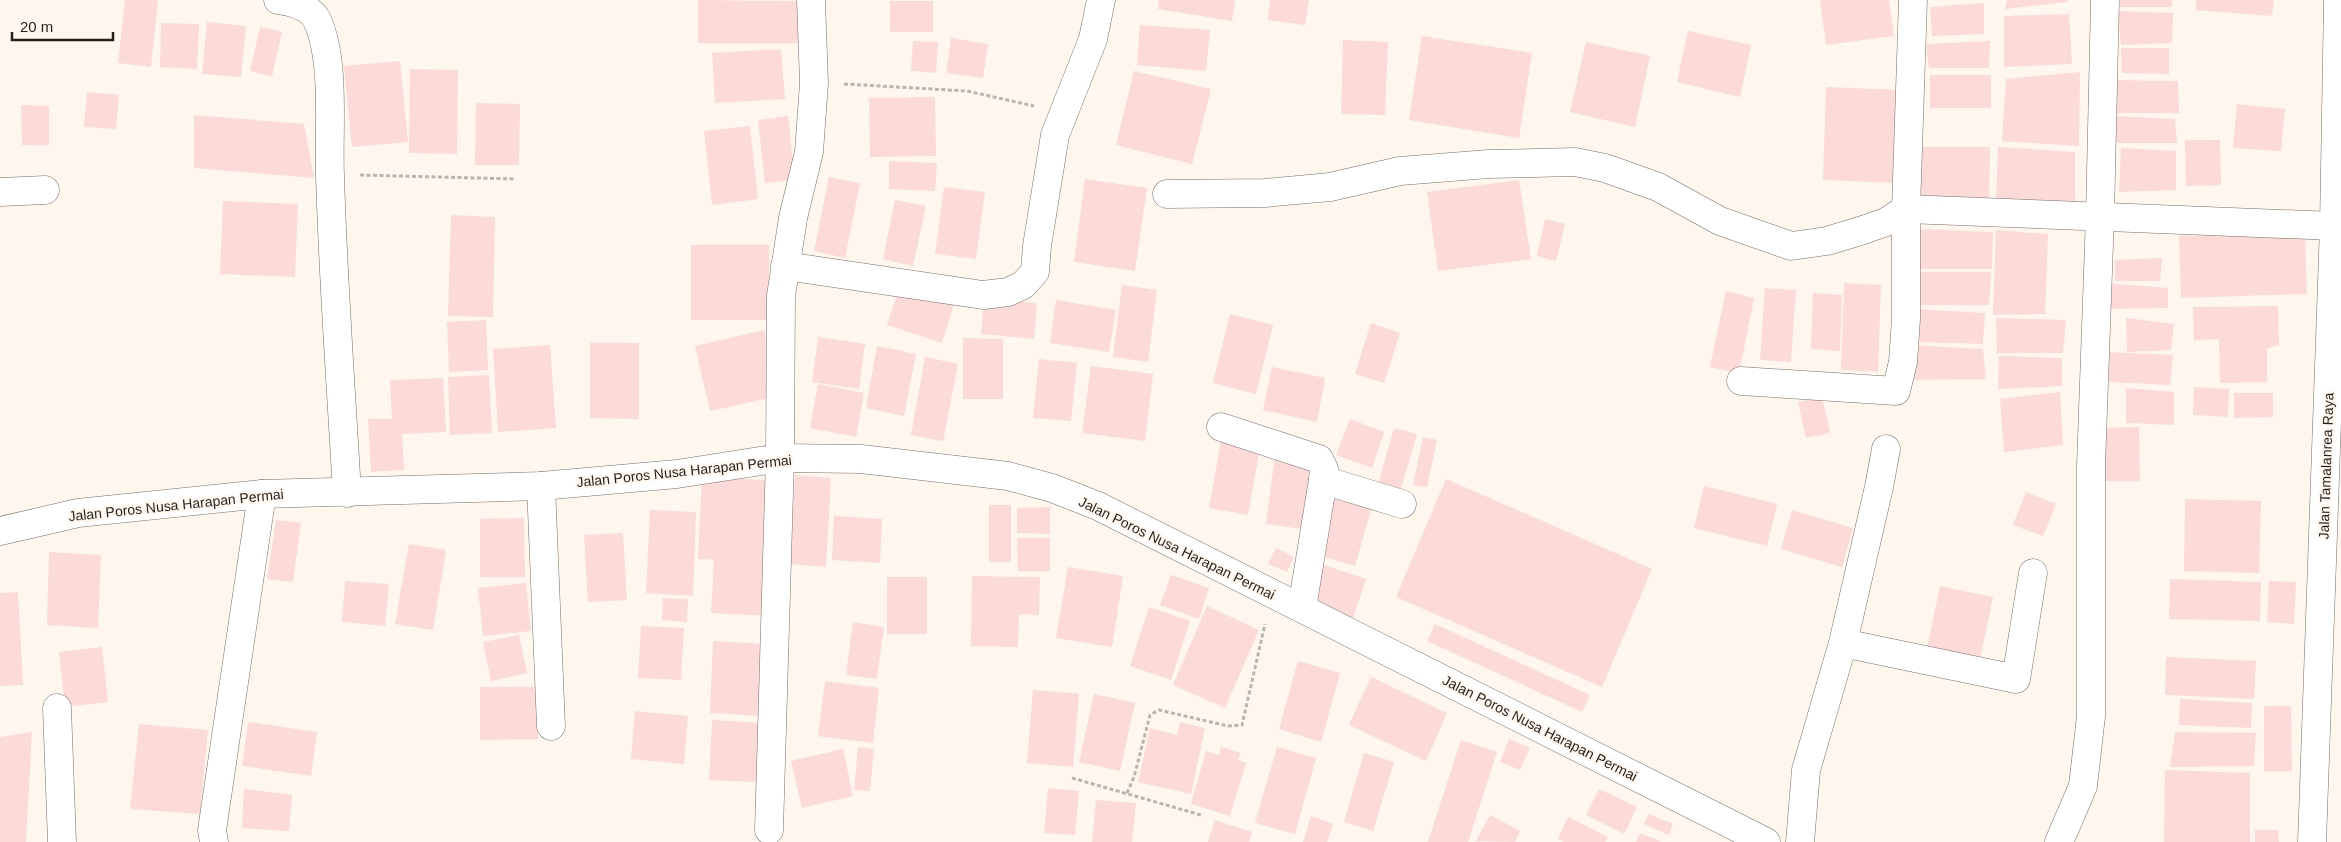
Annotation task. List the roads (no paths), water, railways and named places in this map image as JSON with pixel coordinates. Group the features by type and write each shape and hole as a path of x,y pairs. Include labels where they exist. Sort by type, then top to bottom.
{"street":[{"path":"278,0 297,4 316,18 324,41 329,86 330,174 347,493"},
{"path":"769,830 780,458 781,296 793,218 809,152 814,83 811,0"},
{"path":"785,266 983,295 1008,292 1023,285 1035,272 1037,246 1055,135 1093,39 1102,0"},
{"path":"1741,381 1896,391 1903,362 1906,319 1906,209 1912,0"},
{"path":"2059,842 2083,786 2091,716 2091,466 2100,216 2104,0"},
{"name":"Jalan Tamalanrea Raya","path":"2312,842 2338,226 2338,0"},
{"path":"1167,194 1265,193 1330,187 1400,171 1489,164 1575,162 1605,168 1658,187 1720,221 1790,246 1860,232 1886,222 1906,209 2338,226"},
{"path":"0,192 45,190"},
{"path":"1221,427 1320,459 1324,469 1323,480 1302,608"},
{"path":"1800,842 1806,770 1843,643 1886,450"},
{"name":"Jalan Poros Nusa Harapan Permai","path":"0,531 78,513 262,494 541,486 677,474 780,458 861,459 1008,476 1052,488 1098,506 1766,842"},
{"path":"1323,480 1402,504"},
{"path":"541,486 551,726"},
{"path":"214,842 212,830 262,494"},
{"path":"1843,643 2016,679 2033,573"},
{"path":"56,708 62,842"}]}
